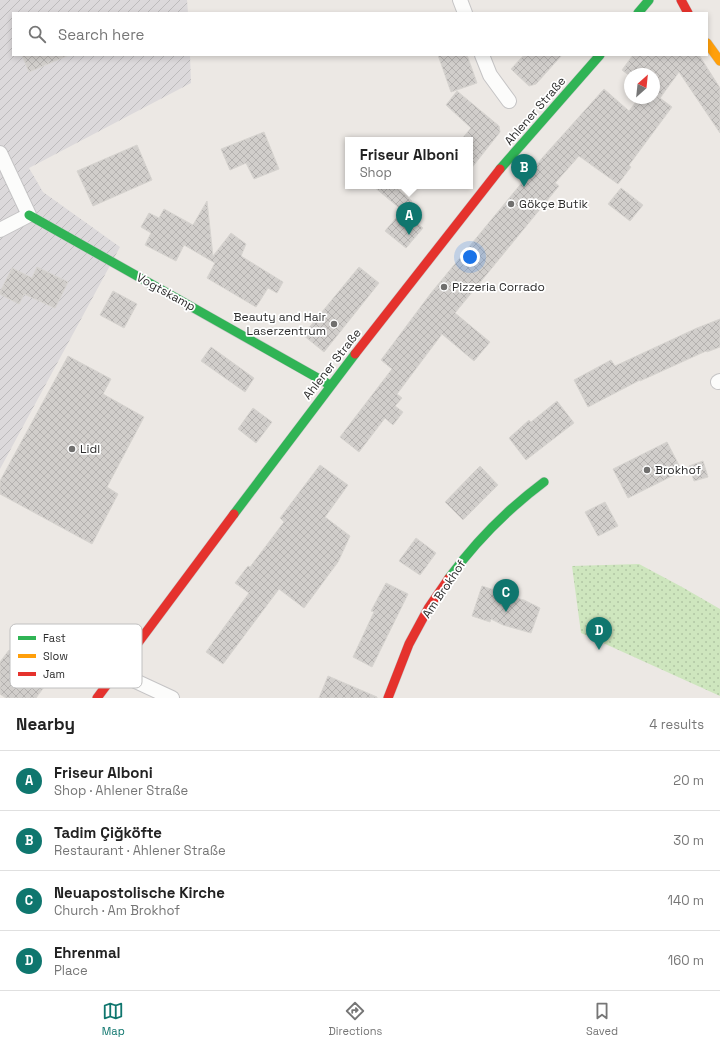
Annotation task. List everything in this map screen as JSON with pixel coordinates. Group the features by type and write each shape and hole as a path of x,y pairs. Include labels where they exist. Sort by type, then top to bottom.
{"main road":[{"path":"639,12 649,0"},
{"path":"681,0 687,12"},
{"path":"708,44 720,61"},
{"name":"Ahlener Straße","path":"142,637 330,385 488,183 599,56"},
{"name":"Vogtskamp","path":"29,215 330,385"},
{"name":"Am Brokhof","path":"388,698 409,644 433,601 453,571 509,510 544,482"},
{"name":"Ahlener Straße","path":"97,698 104,688"}],"street":[{"path":"460,0 465,12"},
{"path":"482,56 490,75 509,101"},
{"path":"0,153 29,215 0,230"},
{"path":"142,684 172,698"}],"shaded area":[{"path":"0,0 187,0 188,12 12,12 12,56 190,56 191,83 29,168 43,192 120,247 0,469"}],"green space":[{"path":"639,564 720,609 720,696 581,633 572,566"}],"building":[{"path":"22,56 67,56 29,72"},
{"path":"438,56 467,56 477,83 451,92"},
{"path":"523,56 561,56 536,84 529,86 511,69"},
{"path":"632,56 700,56 720,88 720,133 679,72 660,98 660,68 624,68 624,72 622,70"},
{"path":"604,89 629,111 634,104 660,104 660,98 672,107 629,165 631,167 618,184 579,156 555,183 559,186 455,313 490,342 474,361 442,334 397,394 402,398 395,406 403,412 393,425 385,418 359,452 340,437 392,369 381,360 431,293 543,157"},
{"path":"457,91 499,126 500,132 473,166 473,137 464,137 471,128 446,105"},
{"path":"264,132 279,169 254,179 246,163 230,170 221,149"},
{"path":"137,145 152,180 93,206 77,171"},
{"path":"621,188 643,205 630,221 608,204"},
{"path":"377,189 398,189 412,201 404,212"},
{"path":"207,201 213,256 231,233 246,244 241,256 283,282 277,293 268,288 256,307 207,278 215,263 184,245 176,261 145,245 151,233 141,227 149,213 159,218 164,209 193,225"},
{"path":"402,211 423,228 406,248 385,231"},
{"path":"37,267 68,282 55,308 24,294 19,304 0,294 12,268 32,278"},
{"path":"359,267 379,283 324,352 303,335"},
{"path":"113,291 137,304 124,328 100,315"},
{"path":"720,319 720,347 707,352 706,351 640,380 588,407 574,380 611,360 615,366"},
{"path":"211,347 254,378 245,392 201,361"},
{"name":"Lidl","path":"68,356 111,379 103,394 144,417 107,487 118,494 92,544 0,494 0,481"},
{"path":"557,401 574,423 526,460 509,438 529,420 531,422"},
{"path":"253,408 272,422 256,443 238,429"},
{"name":"Brokhof","path":"667,442 682,471 628,498 613,469"},
{"path":"703,461 708,477 694,481 689,466"},
{"path":"320,465 348,485 325,517 350,536 338,562 304,608 279,589 223,664 206,652 249,593 235,583 248,566 250,567 284,522 280,518"},
{"path":"480,466 498,485 463,520 445,502"},
{"path":"605,502 618,526 598,536 585,512"},
{"path":"416,538 436,553 420,575 399,561"},
{"path":"386,583 408,594 372,667 353,657 374,612 371,611"},
{"path":"482,586 500,592 500,594 524,600 540,608 531,633 503,625 491,619 490,622 472,616"},
{"path":"9,650 10,688 43,688 36,698 6,698 0,694 0,662"},
{"path":"328,676 377,697 377,698 319,698"}],"traffic: fast":[{"path":"639,12 649,0"},
{"path":"500,169 599,56"},
{"path":"29,215 330,385"},
{"path":"234,514 355,354"},
{"path":"449,578 481,538 505,514 544,482"}],"traffic: slow":[{"path":"708,44 720,61"}],"traffic: jam":[{"path":"681,0 687,12"},
{"path":"355,354 500,169"},
{"path":"142,638 234,514"},
{"path":"388,698 409,644 429,607 449,578"},
{"path":"97,698 104,688"}],"place":[{"name":"Tadim Çiğköfte","path":"524,187"},
{"name":"Gökçe Butik","path":"511,204"},
{"name":"Friseur Alboni","path":"409,235"},
{"name":"Pizzeria Corrado","path":"444,287"},
{"name":"Beauty and Hair Laserzentrum","path":"334,324"},
{"name":"Lidl","path":"72,449"},
{"name":"Brokhof","path":"647,470"},
{"name":"Neuapostolische Kirche","path":"506,612"},
{"name":"Ehrenmal","path":"599,650"}]}
